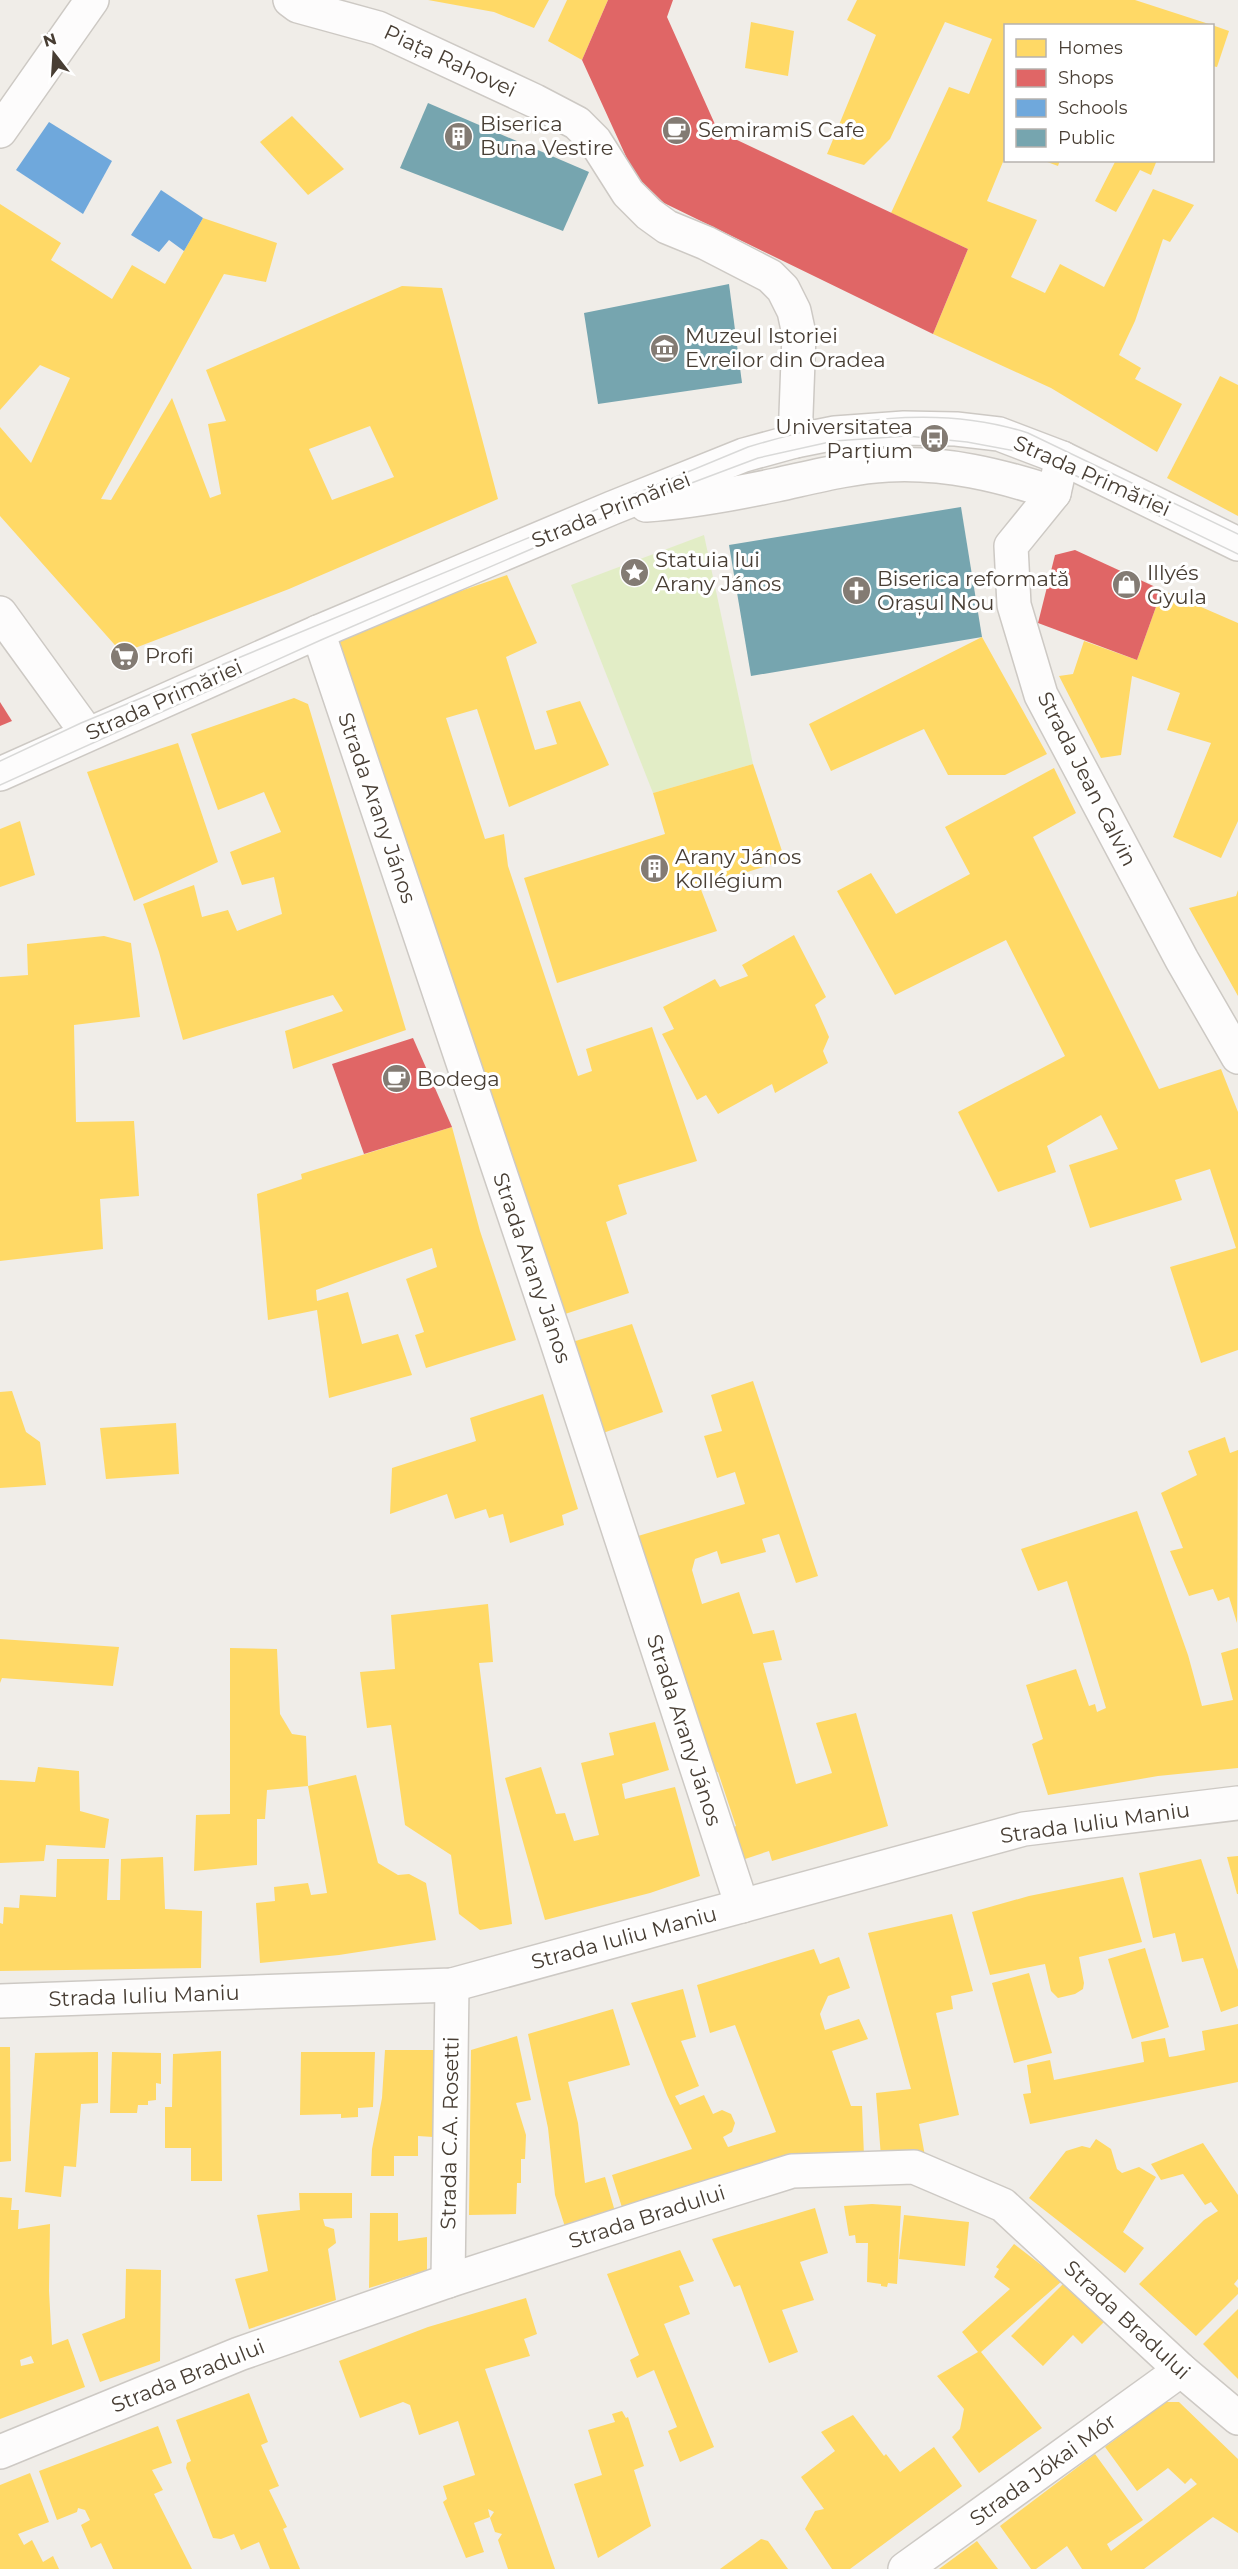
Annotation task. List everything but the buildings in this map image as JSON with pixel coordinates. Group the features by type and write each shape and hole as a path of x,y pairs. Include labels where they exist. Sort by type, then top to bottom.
{"street":[{"path":"0,131 92,0"},
{"name":"Piața Rahovei","path":"290,0 298,6 378,28 577,123 595,141 628,193 649,214 667,227 706,243 770,276 783,289 794,310 799,334 795,441"},
{"name":"Strada Primăriei","path":"0,774 87,733 318,632 612,508 744,456 795,441 835,433 904,428 956,429 999,434 1062,459 1238,544"},
{"name":"Strada Jean Calvin","path":"1062,459 1054,493 1011,546 1014,605 1041,695 1159,918 1238,1057"},
{"path":"612,508 692,502 832,473 890,465 930,465 967,469 1054,493"},
{"path":"0,613 87,733"},
{"name":"Strada Arany János","path":"318,632 563,1359 742,1906"},
{"name":"Strada Iuliu Maniu","path":"0,2001 452,1985 1024,1829 1238,1803"},
{"name":"Strada C.A. Rosetti","path":"448,2281 452,1985"},
{"name":"Strada Bradului","path":"0,2452 239,2354 448,2281 792,2171 914,2167 1003,2205 1181,2370 1238,2418"},
{"name":"Strada Jókai Mór","path":"905,2569 1181,2370"}],"green space":[{"path":"704,535 753,764 653,793 571,585"}],"tram line":[{"path":"0,761 81,723 748,447 816,429 887,419 923,417 993,424 1028,433 1238,534"},
{"path":"0,785 321,640 633,505 758,458 834,441 907,436 967,442 1021,452 1060,468 1238,554"}],"place":[{"name":"SemiramiS Cafe","path":"677,130"},
{"name":"Biserica Buna Vestire","path":"459,136"},
{"name":"Muzeul Istoriei Evreilor din Oradea","path":"664,348"},
{"name":"Universitatea Parțium","path":"934,439"},
{"name":"Statuia lui Arany János","path":"634,572"},
{"name":"Illyés Gyula","path":"1126,585"},
{"name":"Biserica reformată Orașul Nou","path":"856,591"},
{"name":"Profi","path":"124,656"},
{"name":"Arany János Kollégium","path":"654,869"},
{"name":"Bodega","path":"396,1079"}]}
